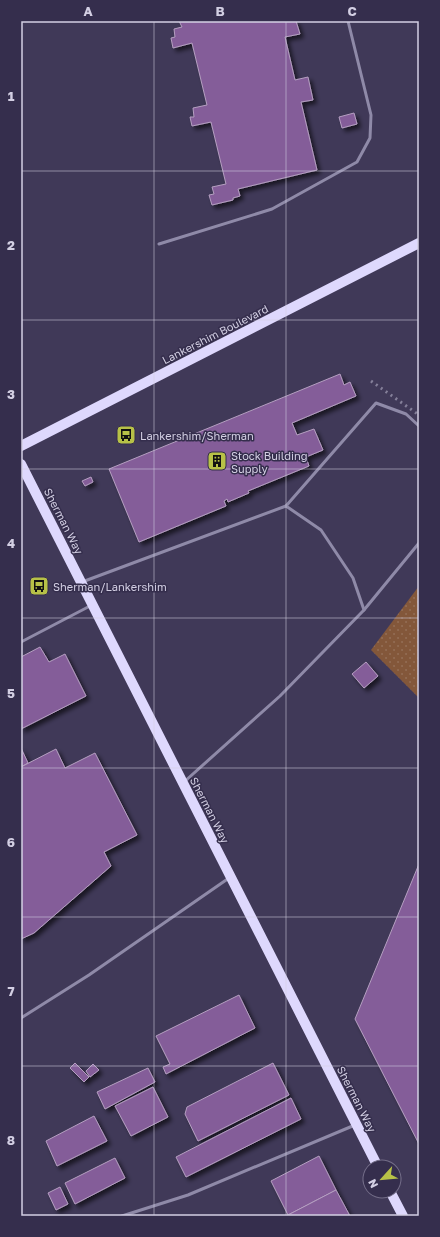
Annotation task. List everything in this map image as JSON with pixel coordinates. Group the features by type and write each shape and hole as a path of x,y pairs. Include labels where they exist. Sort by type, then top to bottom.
{"main road":[{"name":"Lankershim Boulevard","path":"21,446 419,244"},
{"name":"Sherman Way","path":"21,464 374,1159"},
{"path":"394,1199 403,1216"}],"lane":[{"path":"159,244 272,209 357,162 370,138 371,115 348,21"},
{"path":"81,582 286,506 376,403 406,414 419,426"},
{"path":"286,506 321,530 353,578 364,610"},
{"path":"182,783 280,696 364,610 419,543"},
{"path":"21,642 92,605"},
{"path":"21,1018 89,975 231,878"},
{"path":"122,1216 188,1195 356,1125"}],"shaded area":[{"path":"419,586 419,698 371,650"}],"building":[{"path":"179,21 296,21 300,34 285,37 295,80 308,77 313,100 301,102 317,170 238,189 240,196 233,198 233,200 212,205 209,195 214,194 212,187 226,184 211,122 192,126 190,117 194,117 193,108 207,105 192,43 173,48 171,38 175,37 174,29 182,27"},
{"path":"354,113 357,124 342,128 339,117"},
{"name":"Stock Building Supply","path":"340,374 344,385 350,382 356,396 292,423 297,435 314,429 323,450 306,457 309,466 248,491 249,493 228,502 227,499 224,501 226,506 139,542 109,469"},
{"path":"91,477 93,482 85,486 82,481"},
{"path":"40,647 49,662 65,654 86,696 21,729 21,657"},
{"path":"366,662 378,676 364,688 352,674"},
{"path":"21,748 28,763 21,767"},
{"path":"56,749 65,768 95,753 137,835 104,852 111,866 34,933 21,939 21,767"},
{"path":"419,864 419,1144 355,1019"},
{"path":"239,995 255,1028 166,1074 163,1067 170,1064 156,1036"},
{"path":"75,1063 89,1077 84,1082 70,1068"},
{"path":"273,1063 289,1095 198,1141 185,1114 187,1107"},
{"path":"93,1064 99,1070 90,1077 86,1071"},
{"path":"148,1068 155,1082 105,1109 97,1092"},
{"path":"153,1087 168,1117 131,1136 115,1106"},
{"path":"291,1098 301,1119 186,1177 176,1157"},
{"path":"94,1116 107,1141 57,1166 46,1141"},
{"path":"319,1156 336,1190 288,1215 271,1181"},
{"path":"115,1158 125,1178 75,1204 65,1183"},
{"path":"60,1187 68,1204 56,1210 48,1193"},
{"path":"336,1190 350,1216 286,1216 288,1215"}],"railway":[{"path":"371,381 419,415"}],"place":[{"name":"Lankershim/Sherman","path":"126,435"},
{"name":"Stock Building Supply","path":"217,461"},
{"name":"Sherman/Lankershim","path":"39,586"}]}
